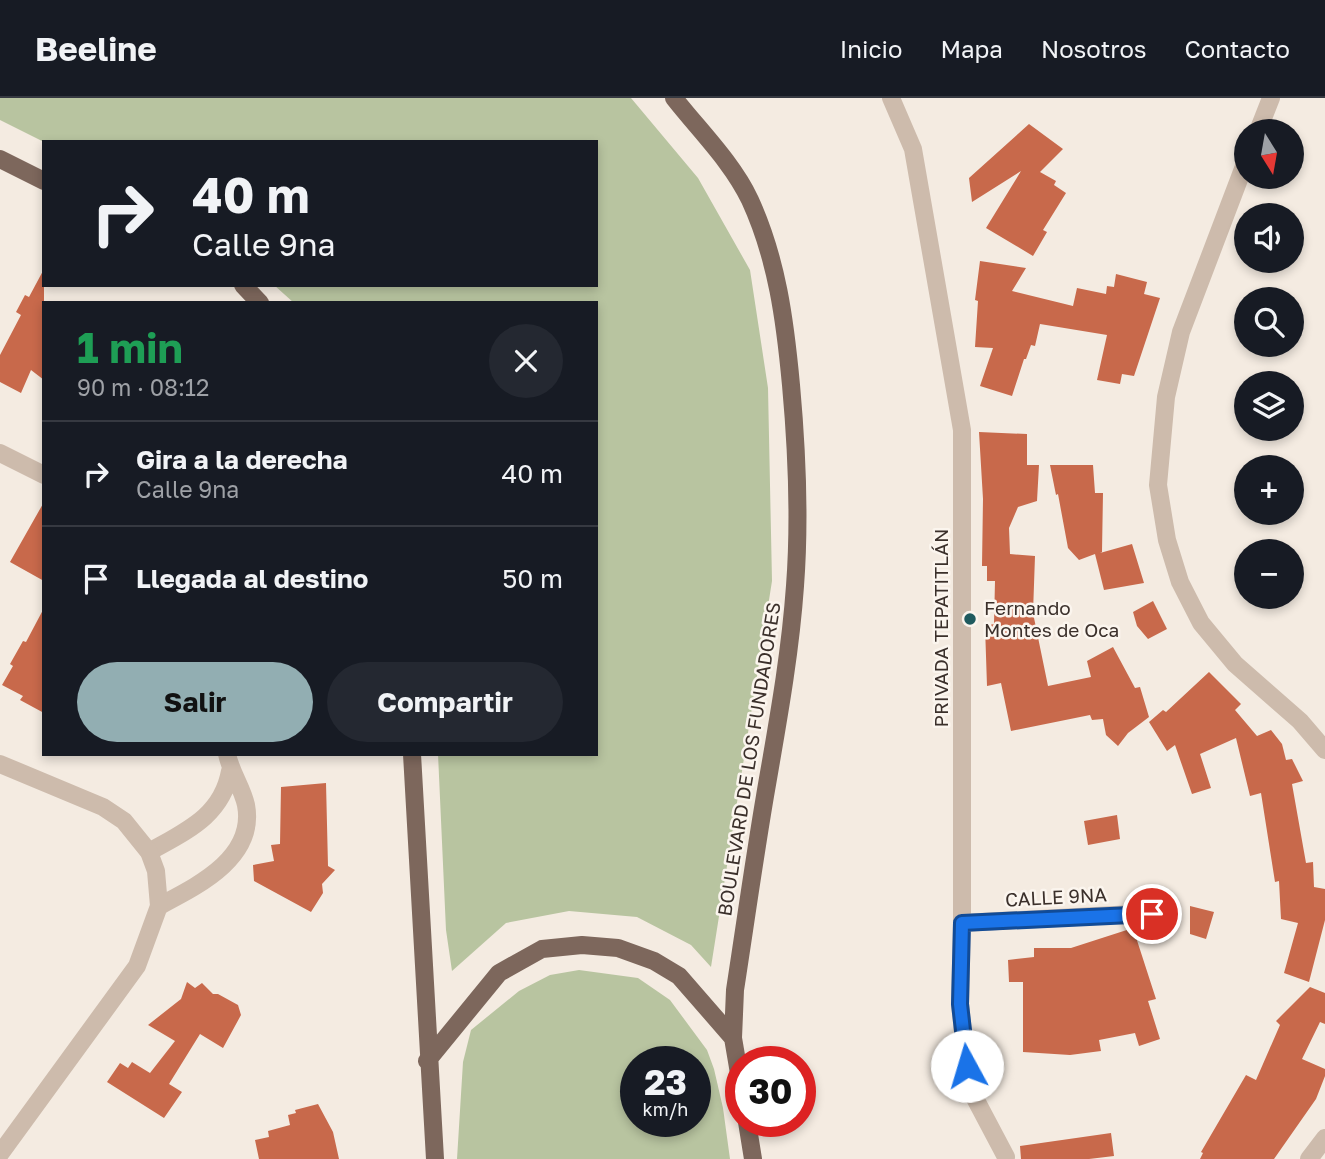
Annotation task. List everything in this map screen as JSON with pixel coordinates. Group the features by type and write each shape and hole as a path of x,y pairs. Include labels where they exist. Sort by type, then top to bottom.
{"main road":[{"name":"BOULEVARD DE LOS FUNDADORES","path":"674,98 731,170 748,196 764,232 786,321 794,415 796,585 787,668 735,990 734,1046"},
{"path":"0,159 42,180"},
{"path":"245,287 258,301"},
{"path":"412,756 427,1061 435,1159"},
{"path":"427,1061 499,972 542,949 582,945 618,948 654,961 679,976 733,1038"},
{"path":"749,1137 753,1159"}],"street":[{"name":"PRIVADA TEPATITLÁN","path":"891,98 913,149 962,430 960,1004 969,1087 1006,1157"},
{"path":"1263,119 1271,98"},
{"path":"1235,189 1181,332 1166,397 1158,485 1167,540 1180,582 1201,623 1235,664 1300,721 1325,750"},
{"path":"0,453 42,474"},
{"path":"149,852 185,832 216,807 223,797 228,763"},
{"path":"159,906 211,876 233,855 242,841 247,815 245,802 228,763"},
{"path":"0,764 103,807 124,821 149,852 156,871 159,906 137,966 0,1154"},
{"name":"CALLE 9NA","path":"962,923 1152,914"},
{"path":"1309,1159 1325,1138"}],"green space":[{"path":"0,98 631,98 698,178 750,270 768,388 772,581 711,967 691,945 637,917 569,911 506,923 452,971 446,930 438,756 598,756 598,301 292,301 276,287 598,287 598,140 42,141 0,120"},
{"path":"579,970 638,978 670,1000 704,1046 620,1046 620,1137 711,1137 711,1061 723,1108 730,1159 457,1159 463,1062 471,1030 519,991 550,975"}],"building":[{"path":"1029,124 1063,149 1040,172 1056,181 1054,185 1066,193 1043,230 1047,232 1033,256 986,228 1021,171 972,202 969,178"},
{"path":"980,261 1026,268 1012,291 1073,306 1077,288 1106,294 1107,286 1114,287 1116,274 1147,282 1144,294 1160,298 1134,376 1122,374 1120,384 1097,380 1107,335 1040,324 1035,346 1031,345 1024,359 1012,396 980,386 993,348 975,347 978,301 975,300"},
{"path":"42,273 42,378 31,370 21,393 0,382 0,355 21,315 16,312 25,295 29,297"},
{"path":"979,432 1027,434 1027,465 1039,465 1037,501 1018,507 1009,528 1010,554 1035,556 1033,613 1048,686 1091,677 1087,661 1113,647 1135,688 1140,687 1149,717 1128,733 1118,746 1106,735 1103,719 1092,720 1090,715 1011,731 1001,683 987,686 985,626 994,624 995,581 987,581 987,566 982,566 983,499"},
{"path":"1050,465 1093,465 1095,493 1103,493 1100,553 1132,544 1144,583 1104,590 1095,554 1079,560 1068,548"},
{"path":"42,506 42,580 10,562"},
{"path":"1153,601 1167,629 1148,639 1137,626 1133,612"},
{"path":"42,612 42,712 20,700 23,696 2,685 13,666 10,664 23,641 26,642"},
{"path":"1209,672 1241,704 1235,710 1257,736 1271,730 1282,744 1286,760 1292,759 1303,781 1292,784 1306,863 1313,862 1314,887 1325,889 1325,920 1309,982 1284,973 1298,923 1281,919 1279,881 1275,882 1261,793 1250,796 1236,738 1200,754 1211,788 1192,794 1175,745 1167,751 1149,722 1163,710 1166,712"},
{"path":"326,783 328,866 335,870 322,884 323,893 311,912 254,881 253,865 274,861 271,845 280,844 281,787"},
{"path":"1117,815 1120,839 1088,845 1084,821"},
{"path":"1190,906 1214,912 1206,939 1190,934"},
{"path":"1133,928 1156,999 1148,1001 1160,1039 1139,1046 1135,1033 1099,1040 1101,1051 1070,1055 1023,1052 1023,982 1009,982 1008,960 1034,957 1034,948 1071,948"},
{"path":"187,982 195,988 202,983 213,994 238,1005 241,1015 223,1048 200,1034 169,1084 182,1092 164,1118 107,1082 120,1063 128,1068 132,1062 150,1073 175,1041 148,1025 181,999"},
{"path":"1310,987 1325,993 1325,1024 1320,1022 1302,1059 1325,1069 1316,1099 1274,1159 1200,1159 1203,1153 1201,1152 1246,1075 1256,1080 1280,1025 1276,1021"},
{"path":"318,1104 333,1132 339,1159 259,1159 255,1140 269,1137 268,1131 290,1125 288,1115 296,1113 295,1110"},
{"path":"1111,1133 1114,1156 1089,1159 1021,1159 1020,1146"}],"place":[{"name":"Fernando Montes de Oca","path":"970,619"}],"route":[{"path":"967,1066 960,1004 962,923 1152,914"}]}
